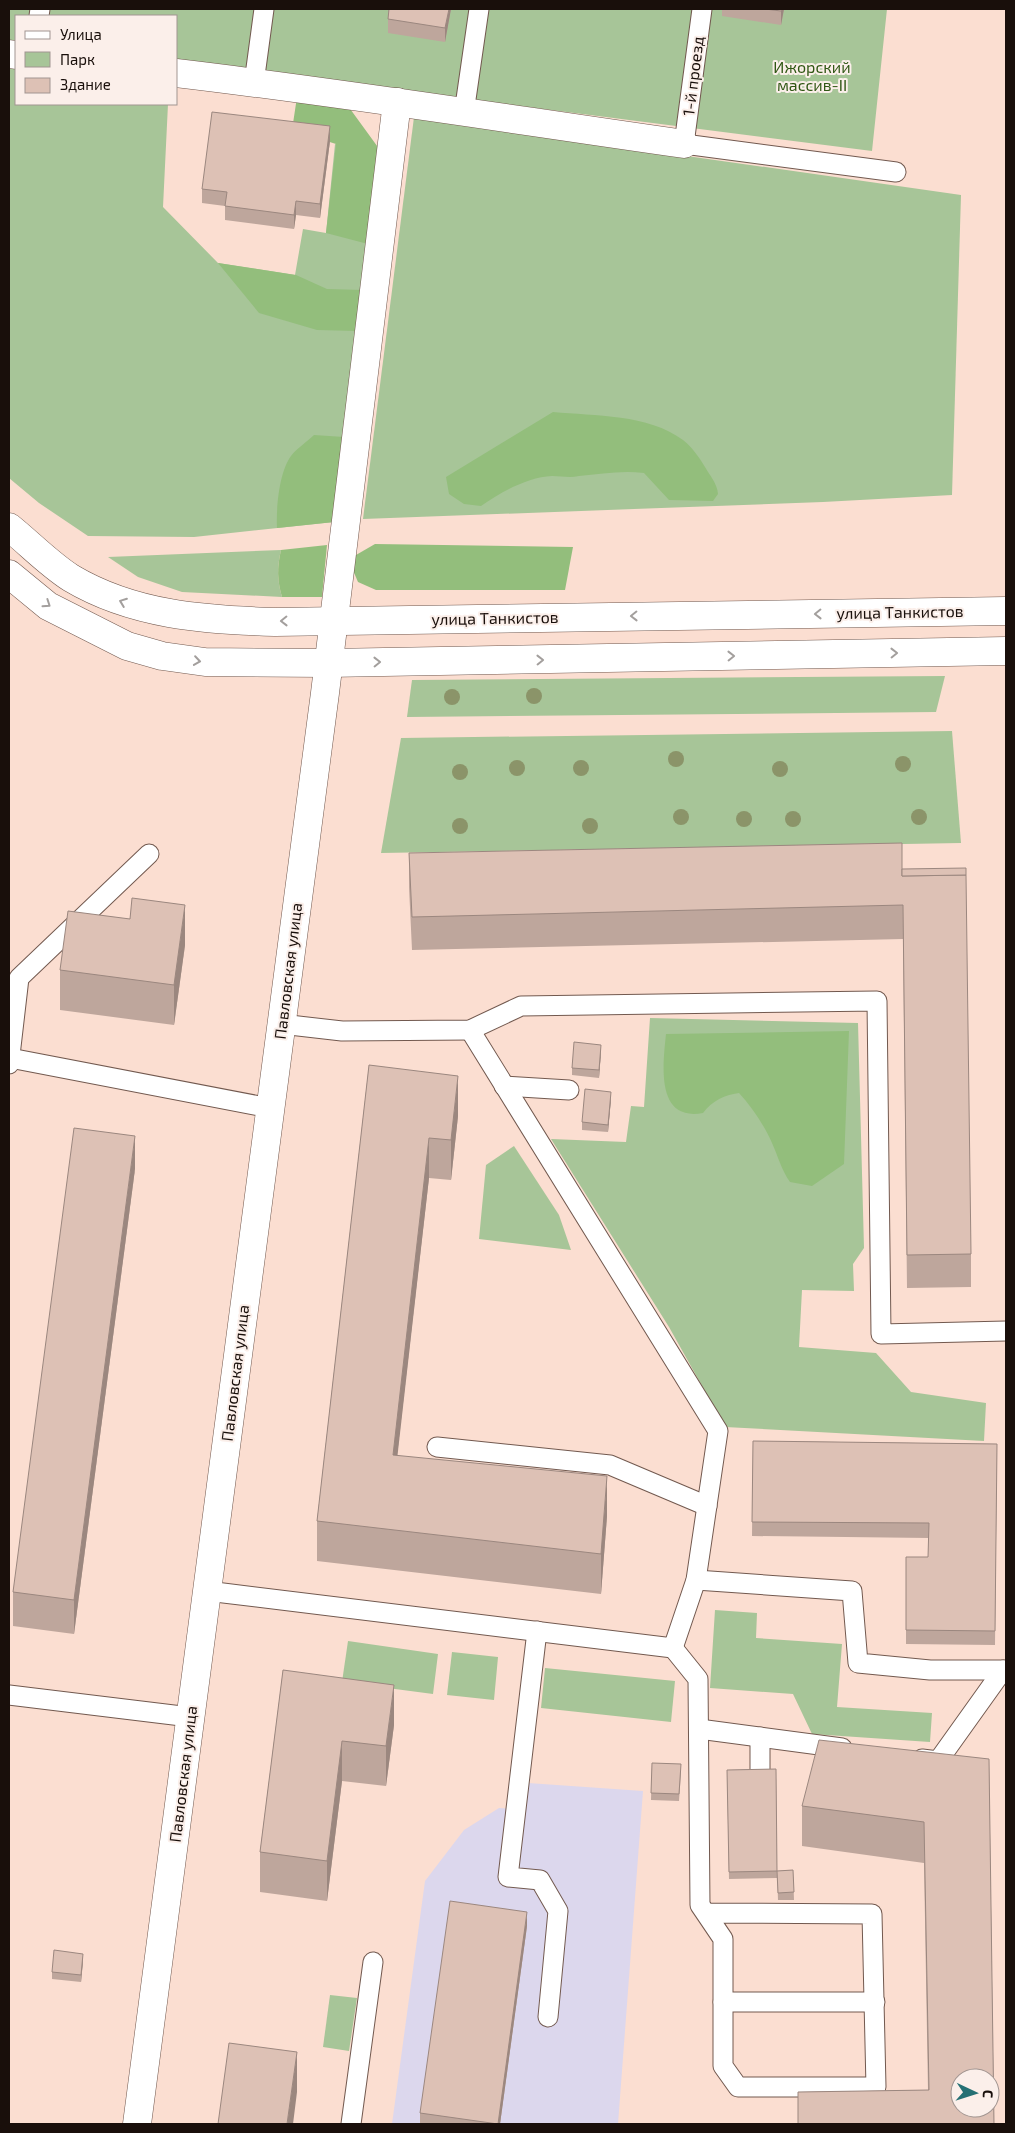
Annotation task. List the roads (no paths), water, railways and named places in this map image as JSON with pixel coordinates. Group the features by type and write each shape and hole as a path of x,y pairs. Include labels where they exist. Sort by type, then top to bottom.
{"street":[{"path":"178,73 254,82 684,144"},
{"name":"Павловская улица","path":"137,2124 328,663 397,102"},
{"name":"улица Танкистов","path":"9,527 70,577 106,595 140,608 210,620 332,621 1006,611"},
{"path":"9,574 48,606 126,646 162,656 205,662 328,663 1006,651"}],"lane":[{"path":"254,82 264,9"},
{"path":"464,113 479,9"},
{"name":"1-й проезд","path":"684,144 702,9"},
{"path":"684,144 896,172"},
{"path":"149,854 14,977 9,1061 270,1108"},
{"path":"281,1024 342,1031 470,1030 521,1006 877,1000 881,1334 1006,1332"},
{"path":"470,1030 718,1431 696,1580 673,1648"},
{"path":"504,1086 569,1090"},
{"path":"437,1447 610,1465 707,1506"},
{"path":"696,1580 852,1591 858,1663 930,1670 1005,1670"},
{"path":"207,1591 673,1648 698,1679 700,1905 723,1939 723,2066 738,2087 876,2088 872,1914 706,1913"},
{"path":"537,1631 508,1877 540,1880 558,1911 548,2017"},
{"path":"909,1757 938,1761 1005,1670"},
{"path":"9,1695 190,1717"},
{"path":"699,1729 859,1750"},
{"path":"760,1737 760,1777"},
{"path":"351,2124 373,1962"},
{"path":"723,2002 875,2002"}],"park label":[{"name":"Ижорский массив-II","path":"812,76"}]}
